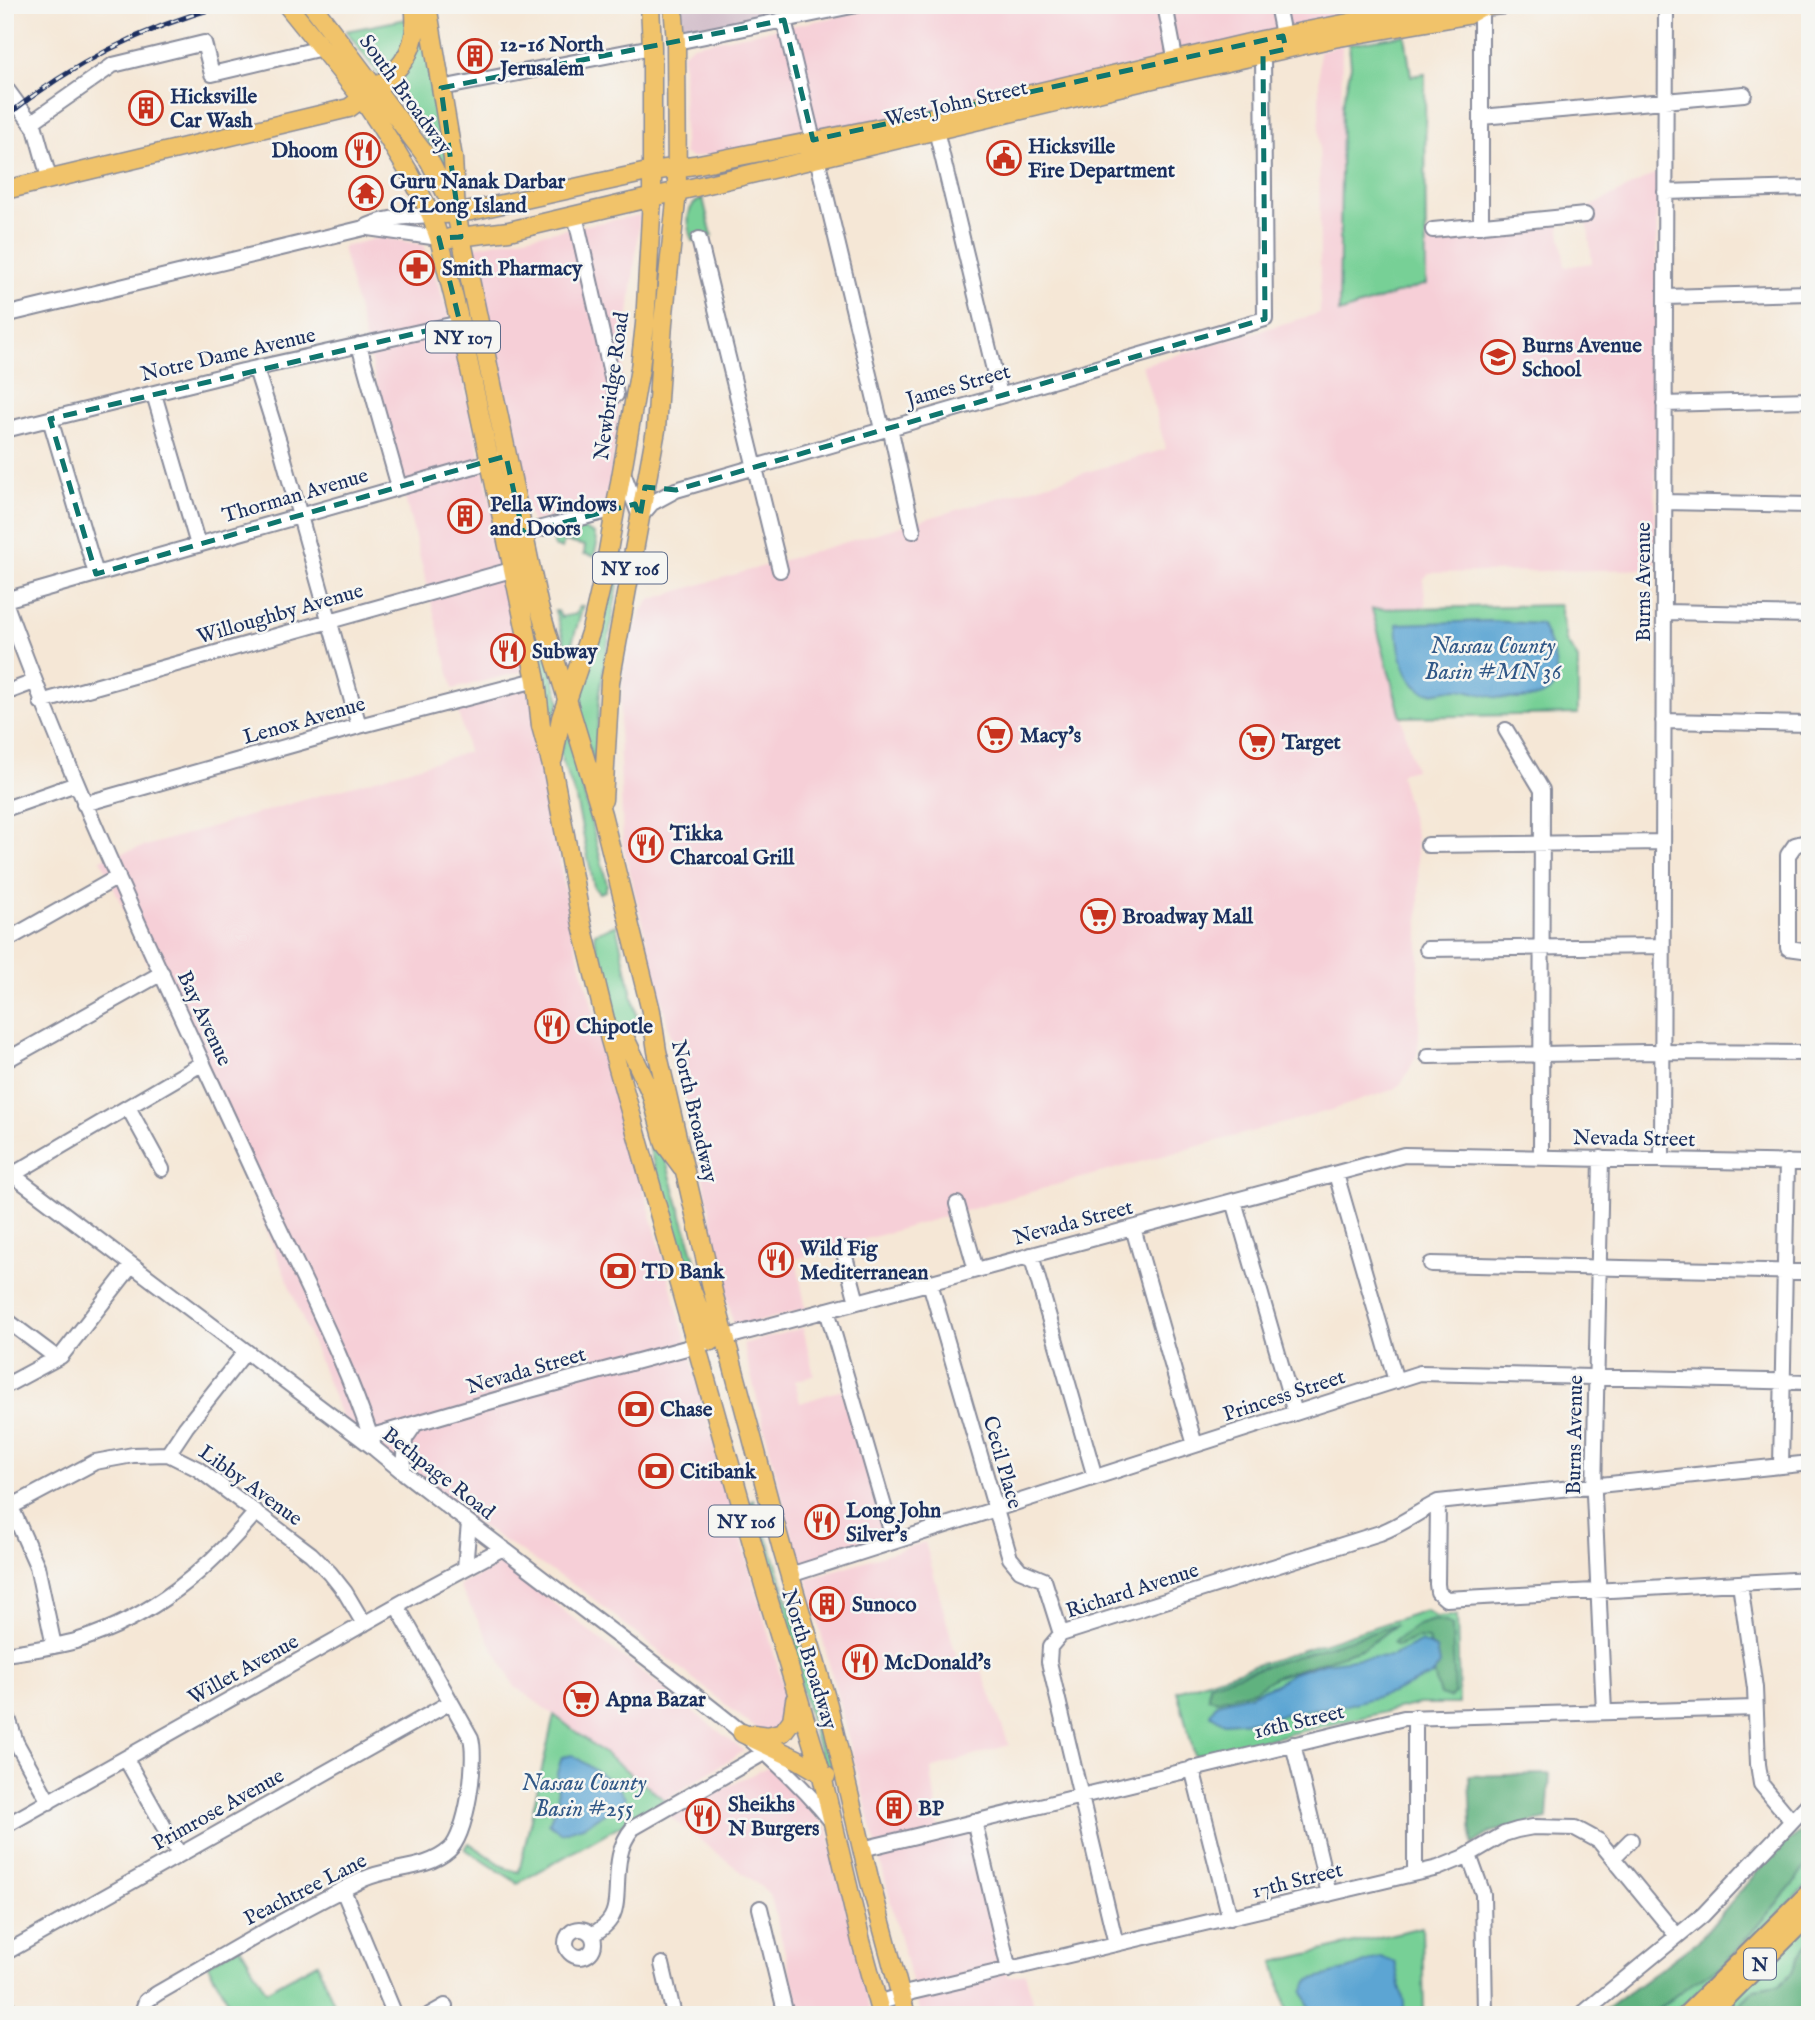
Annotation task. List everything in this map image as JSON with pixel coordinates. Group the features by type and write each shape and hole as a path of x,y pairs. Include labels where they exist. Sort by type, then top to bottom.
{"highway":[{"name":"N","path":"1687,2015 1810,1893"},
{"name":"N","path":"1708,2015 1810,1913"}],"main road":[{"name":"South Broadway","path":"287,5 322,48 369,93 429,160 456,213"},
{"name":"South Broadway","path":"312,5 369,93 431,215"},
{"path":"5,190 349,108 405,61 414,42 414,5"},
{"path":"427,5 453,159 456,213"},
{"name":"Newbridge Road","path":"552,766 567,700 591,630 604,574 640,368 652,198 650,5"},
{"path":"663,5 675,34"},
{"name":"NY 106","path":"673,5 677,192"},
{"name":"West John Street","path":"1412,18 1441,5"},
{"name":"West John Street","path":"431,215 456,213 652,171 815,149 934,124 1042,106 1177,67 1285,42 1412,18 1467,15 1479,6 1503,5"},
{"name":"West John Street","path":"934,124 1068,86 1263,54 1285,42"},
{"path":"1042,106 1044,98 1065,92 1068,86"},
{"name":"West John Street","path":"439,238 509,230 652,198 815,149"},
{"name":"Newbridge Road","path":"602,814 610,682 656,430 663,323 677,192"},
{"name":"North Broadway","path":"456,213 498,459 522,567 541,726 552,766 582,925 610,1040 659,1217 711,1341 790,1575 828,1705 862,1849 906,2015"},
{"name":"North Broadway","path":"431,215 498,459 523,533 522,567 602,814 651,1012 657,1051 714,1296 711,1341 796,1696 821,1772 879,2009"},
{"path":"624,1036 650,1093 664,1144 686,1173"},
{"path":"742,1733 768,1736 783,1732 792,1720 796,1696"},
{"path":"742,1733 769,1751 821,1772 849,1794"}],"street":[{"path":"675,34 784,20 857,5"},
{"path":"1165,5 1177,67"},
{"path":"1277,5 1285,42"},
{"name":"Burns Avenue","path":"1662,1159 1666,5"},
{"path":"1479,6 1481,226"},
{"path":"784,20 913,531"},
{"path":"32,122 113,65 204,43 212,74 322,48"},
{"path":"441,88 652,47"},
{"name":"James Street","path":"640,517 652,503 676,489 1265,319 1263,54"},
{"path":"5,87 32,122 49,178"},
{"path":"1481,117 1744,94"},
{"path":"934,124 1000,395"},
{"path":"1665,191 1810,188"},
{"path":"5,314 364,228 372,223 431,215"},
{"path":"575,215 616,395"},
{"path":"1433,230 1586,215"},
{"path":"364,228 439,238"},
{"path":"699,239 780,570"},
{"path":"1665,297 1810,293"},
{"name":"Notre Dame Avenue","path":"5,430 460,323"},
{"path":"359,345 400,487"},
{"path":"256,369 359,726"},
{"path":"154,394 198,545"},
{"path":"1664,404 1810,400"},
{"path":"50,419 96,574"},
{"name":"Thorman Avenue","path":"5,601 498,459"},
{"path":"622,470 640,517"},
{"path":"648,473 662,488 676,489"},
{"path":"1664,502 1810,505"},
{"path":"523,533 615,509"},
{"name":"Willoughby Avenue","path":"41,702 522,567"},
{"name":"Bay Avenue","path":"5,601 41,702 84,804 323,1322 363,1414 369,1441"},
{"path":"1664,612 1810,615"},
{"name":"Lenox Avenue","path":"84,804 359,726 536,680"},
{"path":"5,693 34,682"},
{"path":"1663,721 1810,724"},
{"path":"1506,730 1542,790 1541,1156"},
{"path":"5,809 76,784"},
{"path":"1810,841 1795,845 1788,855 1788,948 1810,951"},
{"path":"1428,845 1663,842"},
{"path":"5,941 118,877"},
{"path":"1427,949 1662,946"},
{"path":"5,1061 162,973"},
{"path":"1428,1056 1662,1052 1810,1053"},
{"path":"9,1172 203,1063"},
{"path":"128,1107 162,1169"},
{"name":"Nevada Street","path":"369,1441 416,1423 711,1341 1414,1154 1810,1163"},
{"name":"Burns Avenue","path":"1601,1158 1594,1485 1604,1712"},
{"path":"1781,1466 1787,1162"},
{"name":"Bethpage Road","path":"9,1172 369,1441 403,1472 742,1733"},
{"path":"1336,1174 1396,1381"},
{"path":"1234,1201 1295,1413"},
{"path":"957,1204 976,1270"},
{"path":"1133,1228 1195,1445"},
{"path":"843,1249 857,1302"},
{"path":"1031,1255 1095,1477"},
{"path":"1431,1264 1810,1272"},
{"path":"5,1386 57,1358 78,1336 132,1265"},
{"name":"Cecil Place","path":"930,1283 1010,1558 1020,1570 1044,1580 1061,1634"},
{"path":"827,1310 894,1541"},
{"path":"5,1319 57,1358"},
{"path":"168,1454 174,1442 246,1351"},
{"name":"Princess Street","path":"790,1575 1420,1373 1810,1382"},
{"path":"403,1472 405,1439 416,1423"},
{"name":"Libby Avenue","path":"8,1509 95,1462 133,1455 168,1454 198,1469 311,1554 330,1573 364,1624"},
{"path":"1810,1463 1438,1502 1437,1571 1438,1592 1446,1599 1810,1579"},
{"name":"Richard Avenue","path":"1116,1944 1049,1662 1050,1647 1061,1634 1399,1526 1411,1516 1438,1502"},
{"path":"8,1509 37,1566 54,1646"},
{"path":"5,1654 54,1646 113,1628 158,1605 211,1563 256,1512"},
{"path":"465,1568 469,1523"},
{"name":"Willet Avenue","path":"5,1826 503,1548"},
{"path":"1740,1584 1755,1688 1761,1784 1791,1820"},
{"name":"Peachtree Lane","path":"141,2015 146,2001 158,1993 343,1890 376,1874 437,1858 449,1851 458,1840 464,1821 474,1751 471,1738 397,1606"},
{"name":"Primrose Avenue","path":"5,1953 451,1702"},
{"name":"16th Street","path":"862,1849 1192,1768 1415,1717 1755,1708"},
{"path":"5,1709 16,1742 49,1802"},
{"path":"1415,1717 1415,1873"},
{"path":"1293,1744 1329,1894"},
{"path":"592,1935 610,1921 615,1911 620,1851 624,1838 633,1828 769,1751 834,1825"},
{"path":"126,1759 179,1854"},
{"path":"1192,1768 1230,1918"},
{"path":"1581,2015 1703,1915 1810,1802"},
{"path":"974,1821 1009,1970"},
{"name":"17th Street","path":"879,2009 899,1996 1438,1868 1469,1856 1504,1835 1533,1827 1575,1828 1599,1841 1677,1936"},
{"path":"1614,1858 1631,1840"},
{"path":"1469,1856 1483,1894 1485,2015"},
{"path":"343,1890 395,2015"},
{"path":"760,1908 786,2015"},
{"path":"662,1964 674,2015"},
{"path":"5,2002 12,2015"},
{"path":"429,2015 445,2006"}],"highlighted area":[{"path":"784,20 813,140 1283,36 1286,49 1263,54 1265,319 676,490 645,487 640,517 635,504 523,533 506,456 96,574 50,419 460,323 439,238 461,237 441,88"}],"shaded area":[{"path":"681,5 821,5 692,30 682,24"},
{"path":"896,5 1415,5 802,137 691,158 684,153 683,54 693,45"},
{"name":"Broadway Mall","path":"1342,44 1340,313 1425,284 1425,237 1559,222 1565,267 1592,263 1586,209 1657,173 1655,569 1429,573 1423,580 1426,606 1372,609 1415,769 1400,775 1416,835 1419,885 1419,1039 1417,1055 1402,1083 1392,1090 1328,1111 796,1259 806,1309 734,1328 689,1110 623,845 619,731 624,667 640,613 650,600 678,591 1166,449 1142,365 1320,313 1319,51"},
{"path":"640,215 608,505 531,522 472,247"},
{"path":"382,237 424,245 448,312 509,584 524,671 453,689 342,247"},
{"path":"533,684 570,926 789,1707 770,1740 587,1594 352,1443 251,1190 101,859 468,752 457,706"},
{"path":"803,1328 814,1375 795,1381 800,1403 841,1390 887,1539 799,1565 743,1344"},
{"path":"925,1542 960,1670 980,1666 1009,1745 931,1769 940,1836 970,1829 1009,1977 1025,1973 1037,2015 920,2015 807,1579"},
{"path":"502,1563 744,1751 665,1800 633,1784 554,1715 515,1687 459,1586"},
{"path":"769,1766 828,1829 871,2015 801,2015 770,1894 669,1816"}],"green space":[{"path":"427,15 452,195 433,151 421,132 346,31"},
{"path":"1405,35 1411,76 1425,74 1426,284 1339,313 1342,106 1351,66 1349,44"},
{"path":"703,198 712,236 692,241 688,222 690,211 697,201"},
{"path":"584,529 594,534 597,544 594,556 584,554 585,546 564,541 562,549 554,546 553,538"},
{"path":"618,550 623,553 600,691 595,764 571,702 615,552"},
{"path":"1560,605 1566,641 1578,659 1578,714 1401,717 1372,609"},
{"path":"583,606 568,653 555,611 558,611 561,617 576,614 579,607"},
{"path":"530,613 542,638 560,701 551,726 548,726"},
{"path":"567,727 607,884 605,891 599,893 594,887 576,799 560,754"},
{"path":"616,925 638,1021 617,1029 594,936 595,933"},
{"path":"632,1068 649,1103 712,1318 708,1319 667,1218 631,1073"},
{"path":"753,1500 797,1632 833,1768 830,1771 823,1766 750,1503"},
{"path":"1426,1610 1436,1617 1457,1615 1459,1704 1419,1704 1195,1756 1177,1691"},
{"path":"1434,1620 1452,1626 1455,1693 1450,1698 1440,1695 1428,1639 1417,1638 1397,1646 1393,1642 1418,1625"},
{"path":"1396,1625 1364,1648 1275,1677 1255,1690 1218,1700 1208,1698 1209,1684"},
{"path":"554,1715 665,1800 518,1883 465,1849 469,1843 508,1869 519,1872"},
{"path":"1550,1774 1547,1819 1492,1832 1472,1845 1469,1776"},
{"path":"1810,1825 1810,1859 1791,1887 1724,1964 1688,1986 1650,2015 1598,2015 1698,1941 1774,1852"},
{"path":"1810,1859 1810,1883 1673,2015 1650,2015 1688,1986 1724,1964 1791,1887"},
{"path":"1810,1922 1810,1940 1792,1973 1779,1985 1755,1989 1729,2015 1716,2015"},
{"path":"1422,1927 1424,2015 1288,2015 1274,1962"},
{"path":"1810,1940 1810,2015 1729,2015 1755,1989 1779,1985 1792,1973"},
{"path":"240,1946 266,1991 317,1963 337,2010 328,2015 222,2015 233,2009 207,1964"}],"water":[{"name":"Nassau County Basin #MN 36","path":"1489,621 1541,624 1555,660 1554,685 1547,693 1535,698 1517,699 1457,689 1428,692 1414,684 1402,660 1397,624"},
{"path":"1420,1642 1436,1649 1439,1664 1433,1675 1391,1693 1343,1706 1303,1710 1254,1721 1224,1723 1210,1714 1217,1703 1252,1694 1293,1673 1324,1663 1392,1656"},
{"name":"Nassau County Basin #255","path":"573,1755 618,1787 625,1798 622,1806 610,1809 586,1825 561,1833 549,1823 558,1799 557,1773 562,1757"},
{"path":"1380,1957 1395,1962 1404,2015 1312,2015 1303,1991 1309,1980 1350,1969"}],"railway":[{"path":"5,117 56,80 109,49 165,25 225,5"},
{"path":"403,83 404,96"}],"place":[{"name":"12-16 North Jerusalem","path":"475,56"},
{"name":"Hicksville Car Wash","path":"146,108"},
{"name":"Dhoom","path":"363,150"},
{"name":"Hicksville Fire Department","path":"1004,158"},
{"name":"Guru Nanak Darbar Of Long Island","path":"366,193"},
{"name":"Smith Pharmacy","path":"417,268"},
{"name":"Burns Avenue School","path":"1498,357"},
{"name":"Pella Windows and Doors","path":"465,516"},
{"name":"Subway","path":"508,651"},
{"name":"Macy's","path":"995,735"},
{"name":"Target","path":"1257,742"},
{"name":"Tikka Charcoal Grill","path":"646,845"},
{"name":"Broadway Mall","path":"1098,916"},
{"name":"Chipotle","path":"552,1026"},
{"name":"Wild Fig Mediterranean","path":"776,1260"},
{"name":"TD Bank","path":"618,1271"},
{"name":"Chase","path":"636,1409"},
{"name":"Citibank","path":"656,1471"},
{"name":"Long John Silver's","path":"822,1522"},
{"name":"Sunoco","path":"827,1604"},
{"name":"McDonald's","path":"860,1662"},
{"name":"Apna Bazar","path":"581,1699"},
{"name":"BP","path":"894,1808"},
{"name":"Sheikhs N Burgers","path":"703,1816"}]}
